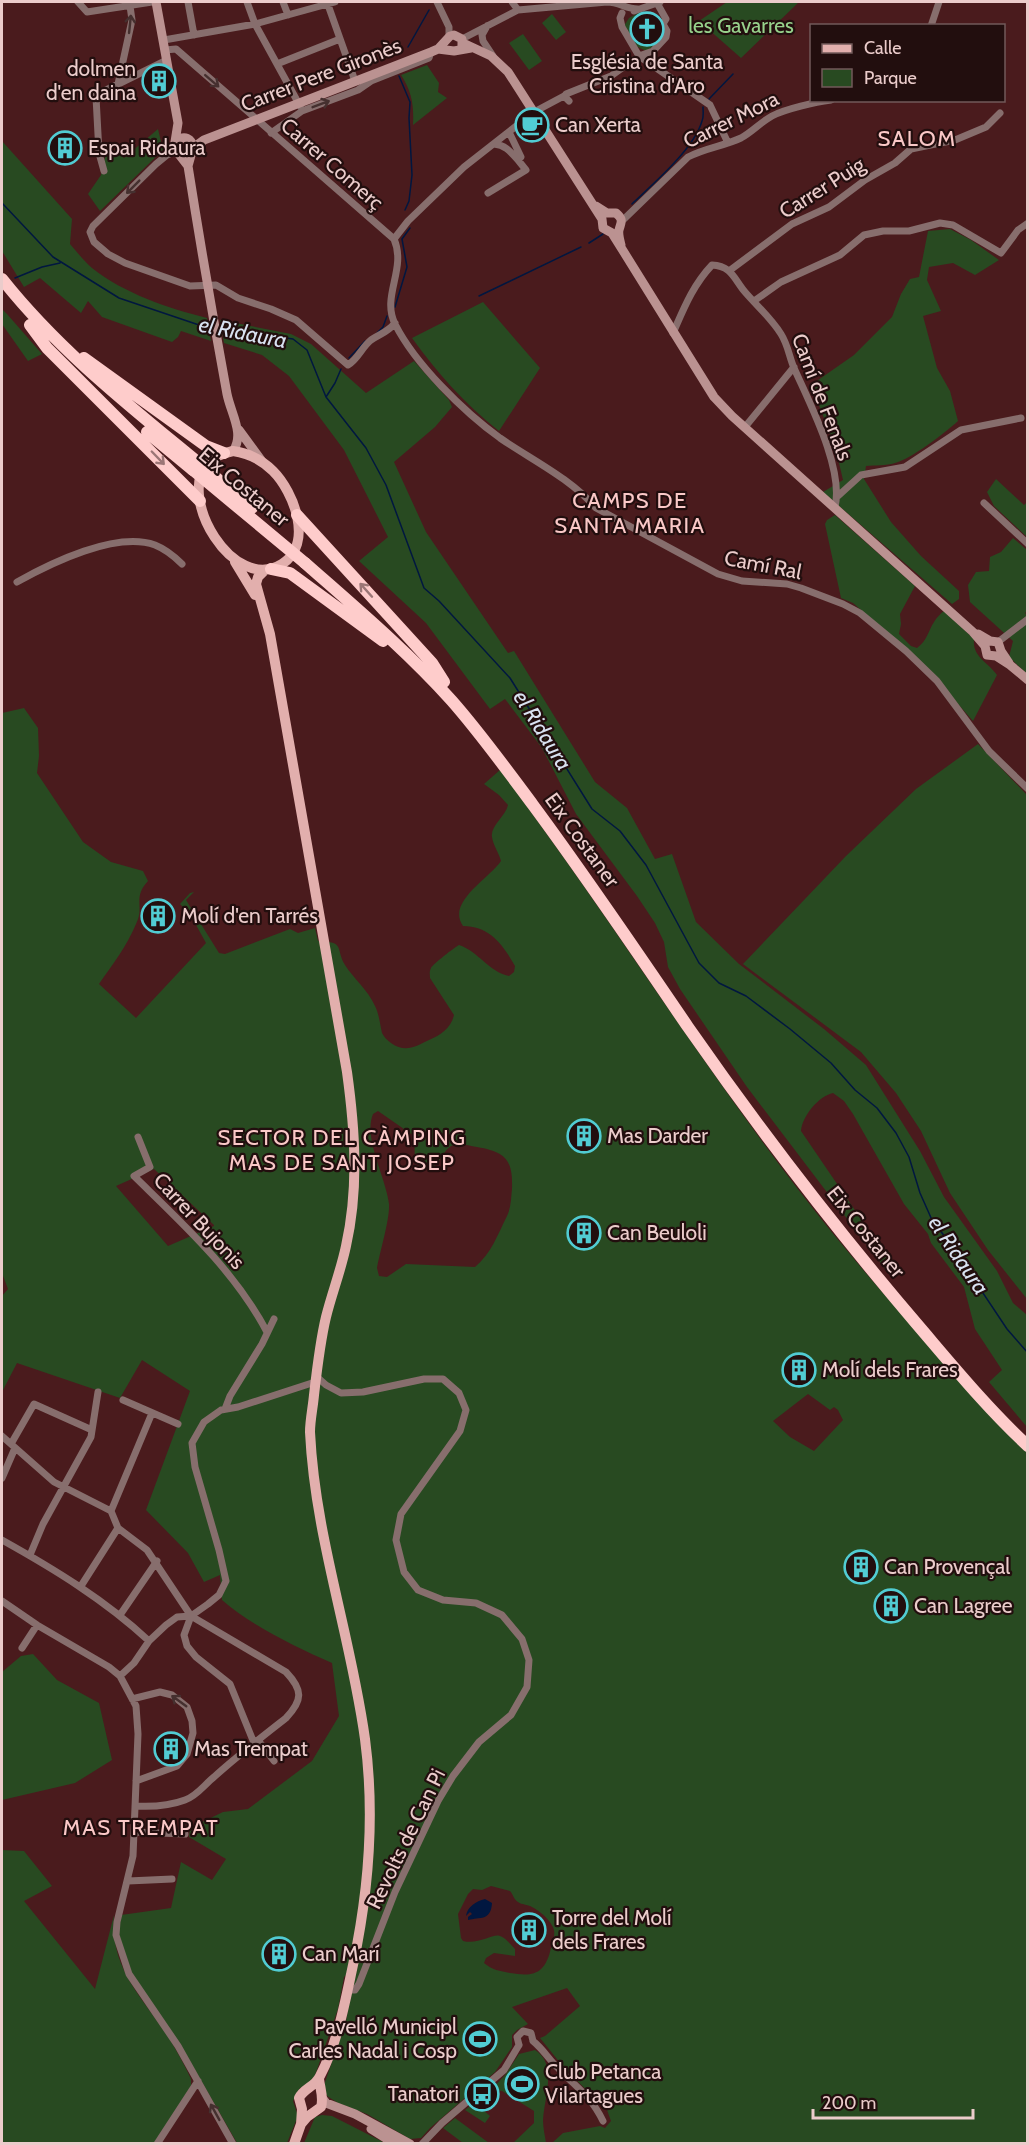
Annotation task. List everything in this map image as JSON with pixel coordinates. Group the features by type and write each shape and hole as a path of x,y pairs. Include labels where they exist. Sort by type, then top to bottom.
{"highway":[{"path":"2,279 31,320 47,348 200,501"},
{"path":"2,292 31,320 206,446 228,452"},
{"name":"Eix Costaner","path":"31,320 197,468 395,632 530,789 736,1086 809,1184 945,1348 1028,1436"},
{"path":"297,515 432,663 442,685"},
{"path":"268,569 290,573 442,685"},
{"name":"Eix Costaner","path":"442,685 579,868 694,1036 817,1203 961,1376 1028,1446"}],"main road":[{"path":"266,617 250,586 211,531 204,518 200,501 203,470 208,462 228,452 243,453 272,469 284,485 297,515 296,548 290,558 258,577 256,584 266,617 270,634 331,979 354,1127 354,1181 347,1244 326,1319 310,1430 320,1520 365,1739 371,1825 363,1916 342,2020 319,2079 314,2102 301,2124 294,2144"},
{"path":"231,557 243,565 268,569"}],"street":[{"path":"78,2 87,12 113,5 130,6 154,2 164,40 178,123 186,148 207,286 230,407 239,435 238,441 228,452"},
{"path":"188,2 194,35"},
{"path":"247,2 255,24 301,107"},
{"path":"283,2 288,15"},
{"path":"164,40 255,24 330,2 355,81"},
{"path":"437,2 455,40 518,10 614,2 624,8 638,9"},
{"path":"512,2 518,10"},
{"path":"186,148 167,155 156,164 93,226 90,232 94,242 108,254 125,263 190,286 216,285 238,298 296,320 348,365 372,340 395,323 390,307 399,255 394,239 408,221 464,167 534,112 559,98 564,96 567,98 610,76 639,57 653,51 666,37 663,24 666,18 659,2 625,14 614,2"},
{"path":"932,24 939,2"},
{"path":"118,84 132,20 130,6"},
{"path":"622,12 620,18 622,27 639,57 710,105 729,143"},
{"path":"489,24 482,34 483,40 512,78 594,205 618,224 622,250 714,397 1028,680"},
{"path":"278,64 340,39"},
{"name":"Carrer Pere Gironès","path":"186,148 255,119 301,107 355,81 387,71 455,40 499,62"},
{"name":"Carrer Comerç","path":"166,55 176,49 394,239"},
{"path":"104,171 99,153 96,96 166,55"},
{"path":"271,133 301,107 358,90 387,71"},
{"name":"Carrer Mora","path":"618,224 663,184 688,157 699,151 743,137 772,116 823,102"},
{"name":"Carrer Puig","path":"729,271 792,224 829,207 865,180 895,163 911,149 955,140 986,127 1000,113"},
{"path":"178,123 177,141 174,146 186,148"},
{"path":"509,132 521,157 518,160"},
{"path":"488,193 526,170 509,149 494,144"},
{"path":"605,216 603,228 618,224"},
{"path":"754,301 781,282 840,255 864,235 883,231 909,231 940,223 952,225 1001,253 1018,230 1028,223"},
{"path":"673,333 698,281 712,265 721,265 729,271"},
{"name":"Camí de Fenals","path":"729,271 781,334 788,346 794,367 826,444 838,496 835,507"},
{"name":"Camí Ral","path":"395,323 415,354 467,411 500,438 567,482 596,508 718,574 742,581 787,584 843,604 860,613 906,651 937,681 989,751 1028,789"},
{"path":"745,427 794,367"},
{"path":"838,496 861,475 905,467 961,429 1021,418"},
{"path":"235,421 262,462"},
{"path":"984,503 1028,544"},
{"path":"17,582 74,556 115,542 153,544 165,550 182,564"},
{"path":"994,647 1028,619"},
{"name":"Carrer Bujonis","path":"138,1137 150,1167 134,1176 205,1248 247,1299 267,1332"},
{"path":"225,1409 230,1396 262,1344 274,1319"},
{"path":"120,1676 134,1663 149,1641 177,1617 191,1616 219,1595 226,1581 195,1467 192,1443 204,1422 221,1410 238,1407 316,1379"},
{"name":"Revolts de Can Pi","path":"316,1379 341,1393 363,1392 424,1379 443,1379 459,1393 466,1410 460,1431 401,1515 396,1540 404,1572 418,1590 443,1600 476,1603 502,1615 522,1639 529,1660 527,1687 511,1715 479,1742 453,1776 438,1802 395,1892 359,1984 355,1990 348,1990"},
{"path":"30,1555 43,1524 91,1437 98,1392"},
{"path":"123,1400 177,1424"},
{"path":"2,1478 13,1446 34,1404 92,1430"},
{"path":"111,1511 152,1413"},
{"path":"2,1436 54,1482 111,1511 118,1528 136,1540 156,1561 191,1616 286,1672 294,1681 299,1698 296,1708 197,1793 187,1800 152,1807 135,1806"},
{"path":"81,1586 118,1528"},
{"path":"2,1540 81,1586 120,1615 149,1641"},
{"path":"120,1615 156,1561"},
{"path":"2,1601 109,1666 120,1676 132,1699 138,1718 133,1856 116,1935 129,1974 158,2015 233,2144"},
{"path":"191,1616 184,1635 187,1646 196,1657 230,1684 256,1742 274,1761"},
{"path":"22,1648 37,1624"},
{"path":"132,1699 160,1692 172,1695 187,1707 192,1721 191,1745 177,1766 136,1781"},
{"path":"134,1832 185,1834"},
{"path":"128,1881 172,1879"},
{"path":"422,2144 442,2123 504,2070 519,2045 517,2037 523,2031 531,2033 532,2041 529,2046 519,2045"},
{"path":"532,2041 593,2102 603,2121"},
{"path":"157,2144 198,2081"},
{"path":"314,2102 370,2128 396,2144"},
{"path":"314,2102 326,2103 355,2114 410,2144"}],"green space":[{"name":"les Gavarres","path":"727,2 799,2 741,58 699,21"},
{"path":"640,12 655,28 658,27 665,33 656,47 646,51 636,46 624,26 629,18"},
{"path":"552,14 566,32 556,40 542,23"},
{"path":"523,34 542,61 529,70 509,43"},
{"path":"427,65 439,83 438,92 447,98 413,125 412,99 401,75"},
{"path":"158,129 163,150 100,211 88,194 101,175 105,157 117,149 124,158"},
{"path":"2,141 72,219 70,244 89,265 133,293 162,305 207,318 211,341 181,331 172,342 102,317 88,301 81,313 40,278 24,287 2,251"},
{"path":"950,229 971,240 999,260 975,275 953,263 929,267 927,280 941,311 923,316 937,368 950,391 958,421 928,445 902,461 888,465 866,466 864,479 891,522 921,556 959,591 959,599 952,604 823,492 843,480 835,446 811,385 854,355 892,317 910,279 919,277 928,231"},
{"path":"483,302 540,368 499,431 452,388 412,338"},
{"path":"2,309 42,354 28,361 2,324"},
{"path":"220,320 291,334 311,344 366,393 414,361 449,400 452,407 435,427 394,462 426,532 508,653 514,651 595,782 627,808 655,859 672,854 696,922 739,964 824,1029 866,1065 920,1151 944,1197 997,1271 1013,1303 1027,1315 1027,1427 989,1382 1002,1370 975,1329 964,1287 931,1243 928,1234 904,1204 844,1101 833,1093 822,1098 804,1119 801,1131 880,1247 892,1267 886,1270 747,1087 680,989 668,967 664,942 655,923 576,814 542,748 505,699 490,709 426,623 359,561 388,537 344,450 289,376 262,355 224,343"},
{"path":"996,479 1024,505 1027,502 1027,537 994,506 987,492"},
{"path":"835,515 915,586 900,614 899,634 911,646 917,648 922,644 935,620 944,611 974,639 978,655 997,675 973,721 922,663 853,603 841,598 825,524"},
{"path":"1013,538 1027,550 1028,610 1025,613 1028,616 1027,674 1009,657 1013,641 970,602 968,585 976,572 989,571 990,557 1001,552"},
{"path":"24,708 38,728 37,773 83,842 111,862 143,871 148,881 141,892 138,918 132,932 99,984 136,1018 206,943 190,914 180,904 190,893 194,892 186,900 219,953 225,954 290,929 298,933 315,928 318,941 333,943 338,947 345,965 372,1000 378,1012 382,1033 390,1042 401,1048 410,1048 441,1033 451,1024 454,1015 430,978 431,968 440,959 459,945 502,974 509,976 514,972 515,966 495,938 481,929 463,926 459,917 460,908 465,899 501,861 492,833 508,805 484,784 500,770 721,1085 824,1223 880,1290 1027,1452 1027,2143 552,2143 563,2133 600,2126 605,2128 611,2121 607,2110 565,2069 540,2038 580,2006 567,1988 512,2007 528,2024 512,2035 512,2047 495,2072 421,2138 410,2139 367,2114 338,2103 327,2096 323,2088 346,2021 356,1966 344,1977 338,2009 312,2084 300,2088 293,2101 298,2116 287,2143 237,2143 184,2051 129,1971 118,1938 121,1915 171,1908 181,1862 212,1880 226,1859 189,1837 190,1828 223,1812 248,1809 312,1761 339,1716 332,1663 289,1643 234,1610 222,1600 220,1575 204,1582 188,1553 146,1510 190,1391 142,1360 120,1398 17,1363 2,1392 2,1296 8,1289 2,1273 2,713","holes":["378,1111 414,1136 415,1159 423,1168 433,1167 450,1147 457,1144 487,1149 506,1159 512,1179 509,1210 490,1250 475,1267 406,1264 387,1277 379,1276 377,1268 389,1204 371,1135 373,1114","154,1169 214,1226 168,1246 116,1186","808,1394 830,1410 834,1407 843,1420 814,1451 790,1437 773,1421","491,1886 510,1891 517,1901 535,1909 550,1923 554,1930 553,1942 545,1963 537,1972 532,1974 510,1973 493,1969 484,1963 486,1958 494,1953 515,1956 515,1949 500,1936 463,1941 458,1914 468,1894 473,1889 482,1890"]},
{"path":"978,744 1027,795 1027,1299 988,1250 950,1193 921,1131 896,1093 861,1052 743,964 846,856 916,789"},
{"path":"33,1654 57,1680 99,1703 112,1760 75,1783 2,1800 2,1672 21,1656"},
{"path":"2,1850 24,1851 52,1886 24,1901 95,1989 114,1915 117,1950 129,1980 170,2040 191,2079 191,2086 154,2143 2,2143"},
{"name":"Club Petanca Vilartagues","path":"535,2050 542,2056 548,2073 543,2120 546,2143 513,2143 534,2123 534,2111 502,2091 492,2089 519,2054"},
{"path":"484,2095 489,2098 482,2109 490,2116 485,2123 465,2110"},
{"path":"332,2116 385,2143 304,2143 315,2117"},
{"path":"455,2118 489,2143 463,2143 443,2128"}],"water":[{"path":"485,1899 492,1903 490,1913 484,1917 468,1920 472,1914 470,1912 466,1916 470,1907"}],"waterway":[{"path":"408,47 429,10"},
{"path":"709,99 733,74"},
{"path":"399,76 410,102 412,175 409,201 405,210"},
{"path":"632,204 672,166 691,143 703,119 703,107"},
{"name":"el Ridaura","path":"2,203 53,257 119,298 210,327"},
{"path":"395,307 407,267 402,239 410,228"},
{"path":"589,243 603,234"},
{"path":"479,296 581,247"},
{"path":"15,278 42,267 60,263"},
{"path":"377,333 383,327 387,316"},
{"name":"el Ridaura","path":"218,328 293,339 307,350 326,397 366,448 386,485 424,588 439,601 510,678 592,809 620,831 646,865 699,963 719,983 746,996 790,1029 831,1063 855,1090 877,1108 896,1133 909,1157 920,1193 932,1220 1007,1329 1028,1353"},
{"path":"349,358 365,341"},
{"path":"326,397 341,369"}],"place":[{"name":"Església de Santa Cristina d'Aro","path":"647,29"},
{"name":"dolmen d'en daina","path":"159,81"},
{"name":"Can Xerta","path":"532,125"},
{"name":"Espai Ridaura","path":"65,148"},
{"name":"Molí d'en Tarrés","path":"158,916"},
{"name":"Mas Darder","path":"584,1136"},
{"name":"Can Beuloli","path":"584,1233"},
{"name":"Molí dels Frares","path":"799,1370"},
{"name":"Can Provençal","path":"861,1567"},
{"name":"Can Lagree","path":"891,1606"},
{"name":"Mas Trempat","path":"171,1749"},
{"name":"Torre del Molí dels Frares","path":"529,1930"},
{"name":"Can Marí","path":"279,1954"},
{"name":"Pavelló Municipl Carles Nadal i Cosp","path":"480,2039"},
{"name":"Club Petanca Vilartagues","path":"522,2084"},
{"name":"Tanatori","path":"482,2094"}],"district":[{"name":"SALOM","path":"917,138"},
{"name":"CAMPS DE SANTA MARIA","path":"630,512"},
{"name":"SECTOR DEL CÀMPING MAS DE SANT JOSEP","path":"342,1150"},
{"name":"MAS TREMPAT","path":"141,1827"}]}
